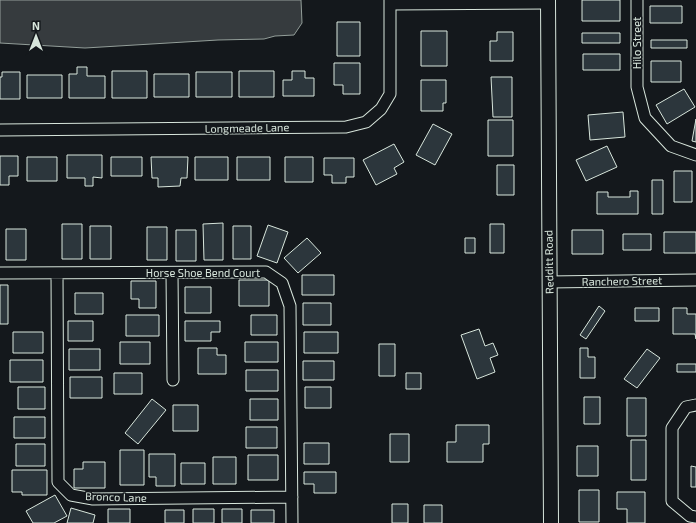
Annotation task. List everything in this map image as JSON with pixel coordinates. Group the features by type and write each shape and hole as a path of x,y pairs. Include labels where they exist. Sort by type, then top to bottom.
{"street":[{"name":"Hilo Street","path":"637,0 637,87 645,118 671,146 696,155"},
{"path":"390,2 548,1"},
{"name":"Redditt Road","path":"548,1 551,523"},
{"name":"Longmeade Lane","path":"0,130 346,127 366,122 381,109 390,94 390,2"},
{"name":"Horse Shoe Bend Court","path":"0,273 172,274 266,272 282,283 290,306 292,523"},
{"name":"Bronco Lane","path":"57,273 58,482 71,495 94,499 292,497"},
{"path":"172,274 173,380"},
{"name":"Ranchero Street","path":"549,282 696,280"},
{"path":"696,404 686,407 672,428 672,500 690,516 696,517"}],"shaded area":[{"path":"0,0 301,0 302,23 294,35 275,36 264,39 218,40 85,48 0,43"}],"building":[{"path":"582,0 620,0 620,21 582,21"},
{"path":"650,6 682,6 682,23 650,23"},
{"path":"337,22 360,22 360,56 337,56"},
{"path":"421,31 447,31 447,66 421,66"},
{"path":"497,32 513,32 513,61 490,61 490,41 497,41"},
{"path":"582,33 620,33 620,43 582,43"},
{"path":"651,40 687,40 687,48 651,48"},
{"path":"583,54 620,54 620,70 583,70"},
{"path":"651,61 681,61 681,82 651,82"},
{"path":"334,63 360,63 360,94 343,94 343,85 334,85"},
{"path":"77,67 87,67 87,76 105,76 105,98 69,98 69,74 77,74"},
{"path":"112,71 147,71 147,98 112,98"},
{"path":"239,71 274,71 274,97 239,97"},
{"path":"292,71 305,71 305,78 314,78 314,96 283,96 283,80 292,80"},
{"path":"2,72 20,72 20,99 0,99 0,77 2,77"},
{"path":"196,72 232,72 232,97 196,97"},
{"path":"154,74 189,74 189,97 154,97"},
{"path":"27,75 62,75 62,98 27,98"},
{"path":"491,77 512,77 512,117 493,117"},
{"path":"421,80 446,80 446,103 443,103 443,111 421,111"},
{"path":"684,89 695,107 667,124 656,105"},
{"path":"623,112 625,137 590,140 588,115"},
{"path":"696,119 696,142 692,141"},
{"path":"488,120 513,120 513,156 488,156"},
{"path":"433,124 452,134 435,165 416,155"},
{"path":"394,144 404,162 394,168 397,174 376,185 363,160"},
{"path":"607,146 617,167 586,181 576,160"},
{"path":"67,155 102,155 102,178 93,177 93,186 85,186 85,178 67,178"},
{"path":"0,156 18,156 18,176 9,176 9,185 0,185"},
{"path":"27,157 57,157 57,181 27,181"},
{"path":"111,157 142,157 142,176 111,176"},
{"path":"151,157 188,157 187,178 181,178 180,186 158,187 158,178 152,178"},
{"path":"195,157 228,157 228,180 195,180"},
{"path":"237,157 270,157 270,180 237,180"},
{"path":"285,157 313,157 313,182 285,182"},
{"path":"324,158 354,158 354,177 346,177 346,183 332,183 332,175 324,175"},
{"path":"497,165 514,165 514,195 497,195"},
{"path":"674,171 692,171 692,202 674,202"},
{"path":"652,180 663,180 663,214 652,214"},
{"path":"630,191 638,191 638,214 597,214 597,192 608,192 608,197 630,197"},
{"path":"223,223 223,260 204,260 203,224"},
{"path":"62,224 82,224 82,259 62,259"},
{"path":"490,224 504,224 504,253 490,253"},
{"path":"268,225 288,232 277,263 257,256"},
{"path":"90,226 111,226 111,259 90,259"},
{"path":"233,226 251,226 251,259 233,259"},
{"path":"147,227 167,227 167,260 147,260"},
{"path":"6,229 26,229 26,260 6,260"},
{"path":"176,230 196,230 196,261 176,261"},
{"path":"572,230 603,230 603,254 572,254"},
{"path":"664,232 696,232 696,253 664,253"},
{"path":"623,234 651,234 651,250 623,250"},
{"path":"307,238 321,253 298,273 284,258"},
{"path":"465,238 475,238 475,253 465,253"},
{"path":"302,275 334,275 334,295 302,295"},
{"path":"239,280 269,280 269,306 239,306"},
{"path":"131,281 156,281 156,308 139,308 139,299 131,299"},
{"path":"0,285 8,285 8,324 0,324"},
{"path":"185,287 211,287 211,313 185,313"},
{"path":"75,293 103,293 103,314 75,314"},
{"path":"303,303 331,303 331,325 303,325"},
{"path":"599,306 605,311 586,339 580,335"},
{"path":"635,308 659,308 659,321 635,321"},
{"path":"673,308 687,308 687,314 696,314 696,339 695,334 673,334"},
{"path":"126,315 159,315 159,336 126,336"},
{"path":"251,315 277,315 277,335 251,335"},
{"path":"68,321 93,321 93,341 68,341"},
{"path":"185,321 220,321 220,332 211,332 211,341 185,341"},
{"path":"479,329 485,346 493,343 498,355 490,358 495,372 477,379 461,335"},
{"path":"13,332 43,332 43,353 13,353"},
{"path":"304,332 338,332 338,353 304,353"},
{"path":"120,342 150,342 150,364 120,364"},
{"path":"245,342 278,342 278,362 245,362"},
{"path":"379,344 395,344 395,376 379,376"},
{"path":"198,348 217,348 217,355 226,355 226,374 198,374"},
{"path":"580,348 588,348 588,357 595,357 595,378 580,378"},
{"path":"69,349 100,349 100,370 69,370"},
{"path":"647,349 660,358 637,388 624,379"},
{"path":"10,360 43,360 43,382 10,382"},
{"path":"303,361 334,361 334,380 303,380"},
{"path":"677,364 696,364 696,372 677,372"},
{"path":"246,370 278,370 278,391 246,391"},
{"path":"114,373 142,373 142,394 114,394"},
{"path":"406,373 421,373 421,389 406,389"},
{"path":"70,377 102,377 102,398 70,398"},
{"path":"18,387 45,387 45,409 18,409"},
{"path":"305,387 331,387 331,408 305,408"},
{"path":"584,397 600,397 600,424 584,424"},
{"path":"627,398 646,398 646,436 627,436"},
{"path":"152,399 166,410 138,444 125,433"},
{"path":"250,399 278,399 278,420 250,420"},
{"path":"173,405 198,405 198,431 173,431"},
{"path":"14,417 45,417 45,438 14,438"},
{"path":"456,425 489,425 489,444 483,444 483,462 447,462 447,442 456,442"},
{"path":"246,427 277,427 277,448 246,448"},
{"path":"390,434 409,434 409,462 390,462"},
{"path":"631,440 646,440 646,480 631,480"},
{"path":"304,443 329,443 329,464 304,464"},
{"path":"16,444 45,444 45,466 16,466"},
{"path":"577,446 598,446 598,476 577,476"},
{"path":"120,450 144,450 144,485 120,485"},
{"path":"149,454 175,454 175,486 156,486 156,477 149,477"},
{"path":"248,455 278,455 278,480 248,480"},
{"path":"213,457 236,457 236,484 213,484"},
{"path":"83,462 105,462 105,488 74,488 74,469 83,469"},
{"path":"181,463 205,463 205,484 181,484"},
{"path":"691,466 696,467 696,487 691,487"},
{"path":"12,470 47,470 47,495 22,495 22,492 12,492"},
{"path":"304,472 336,472 336,493 314,493 314,484 304,484"},
{"path":"579,490 599,490 599,522 579,522"},
{"path":"617,492 645,492 645,523 627,523 627,509 617,509"},
{"path":"55,495 67,516 54,523 33,523 26,511"},
{"path":"392,504 408,504 408,523 392,523"},
{"path":"424,505 442,505 442,523 424,523"},
{"path":"71,508 95,515 93,523 67,523"},
{"path":"108,509 130,509 130,523 108,523"},
{"path":"193,509 214,509 214,523 193,523"},
{"path":"222,509 242,509 242,523 222,523"},
{"path":"165,510 184,510 184,523 165,523"},
{"path":"251,510 274,510 274,523 251,523"}]}
